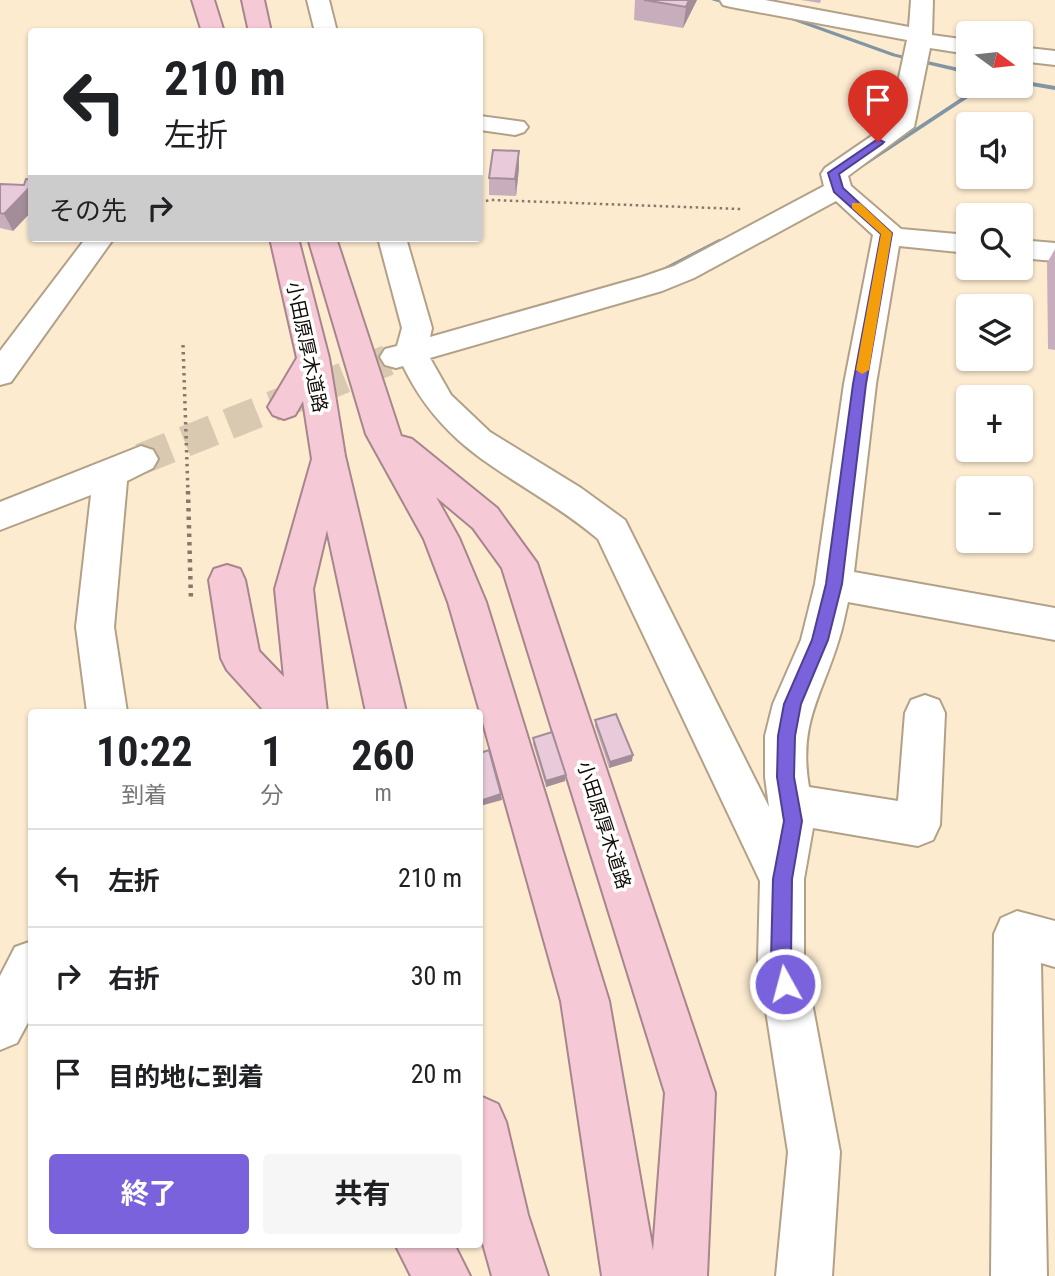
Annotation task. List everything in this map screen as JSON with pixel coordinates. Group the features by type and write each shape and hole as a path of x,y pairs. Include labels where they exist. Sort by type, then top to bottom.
{"highway":[{"path":"203,0 212,28"},
{"path":"253,0 259,28"},
{"path":"280,242 299,300"},
{"name":"小田原厚木道路","path":"285,242 313,358 328,456 385,709"},
{"path":"323,242 383,434 441,538 467,601 585,1000 630,1276"},
{"path":"284,407 313,358"},
{"name":"小田原厚木道路","path":"383,434 485,517 519,563 690,1093 679,1276"},
{"name":"小田原厚木道路","path":"307,709 294,589 328,456"},
{"path":"227,580 241,658 287,709"},
{"path":"483,1135 501,1214 520,1276"},
{"path":"424,1248 442,1276"}],"street":[{"path":"318,0 325,28"},
{"path":"731,0 914,35 917,54"},
{"path":"404,355 652,284 684,272 836,181 901,127 917,54 922,0"},
{"path":"917,54 956,49"},
{"path":"1033,55 1055,58"},
{"path":"483,122 515,127"},
{"path":"836,181 887,233 895,237 956,243"},
{"path":"804,1276 814,1152 781,960 782,879 793,821 786,777 788,725 793,704 820,640 834,584 860,384 887,233"},
{"path":"0,374 97,242"},
{"path":"393,242 417,328 404,355"},
{"path":"1033,250 1055,252"},
{"path":"404,355 439,402 465,430 503,459 590,510 612,530 782,879"},
{"path":"0,516 125,466 95,627 107,709"},
{"path":"834,584 1055,624"},
{"path":"790,804 918,825 925,713"},
{"path":"1019,1276 1017,934 1055,944"},
{"path":"0,1026 28,972"}],"path":[{"path":"483,201 741,209"},
{"path":"183,345 191,601"}],"building":[{"path":"644,0 689,0 686,7"},
{"path":"493,150 519,151 515,179 489,178"},
{"path":"28,179 28,189 4,214 0,213 0,184 24,185"},
{"path":"616,714 633,755 610,762 595,720"},
{"path":"552,732 566,775 546,781 533,738"},
{"path":"489,750 501,794 483,800 483,752"}],"waterway":[{"path":"714,0 732,4"},
{"path":"788,17 894,55 956,69"},
{"path":"1033,84 1055,88"},
{"path":"846,176 965,98"},
{"path":"659,272 721,241"}],"tunnel":[{"path":"141,459 396,357"}],"slow traffic":[{"path":"856,205 887,233 862,370"}],"route":[{"path":"785,984 781,960 782,879 793,821 786,777 786,736 793,704 820,640 834,584 860,384 887,233 838,190 834,173 878,142"}]}
